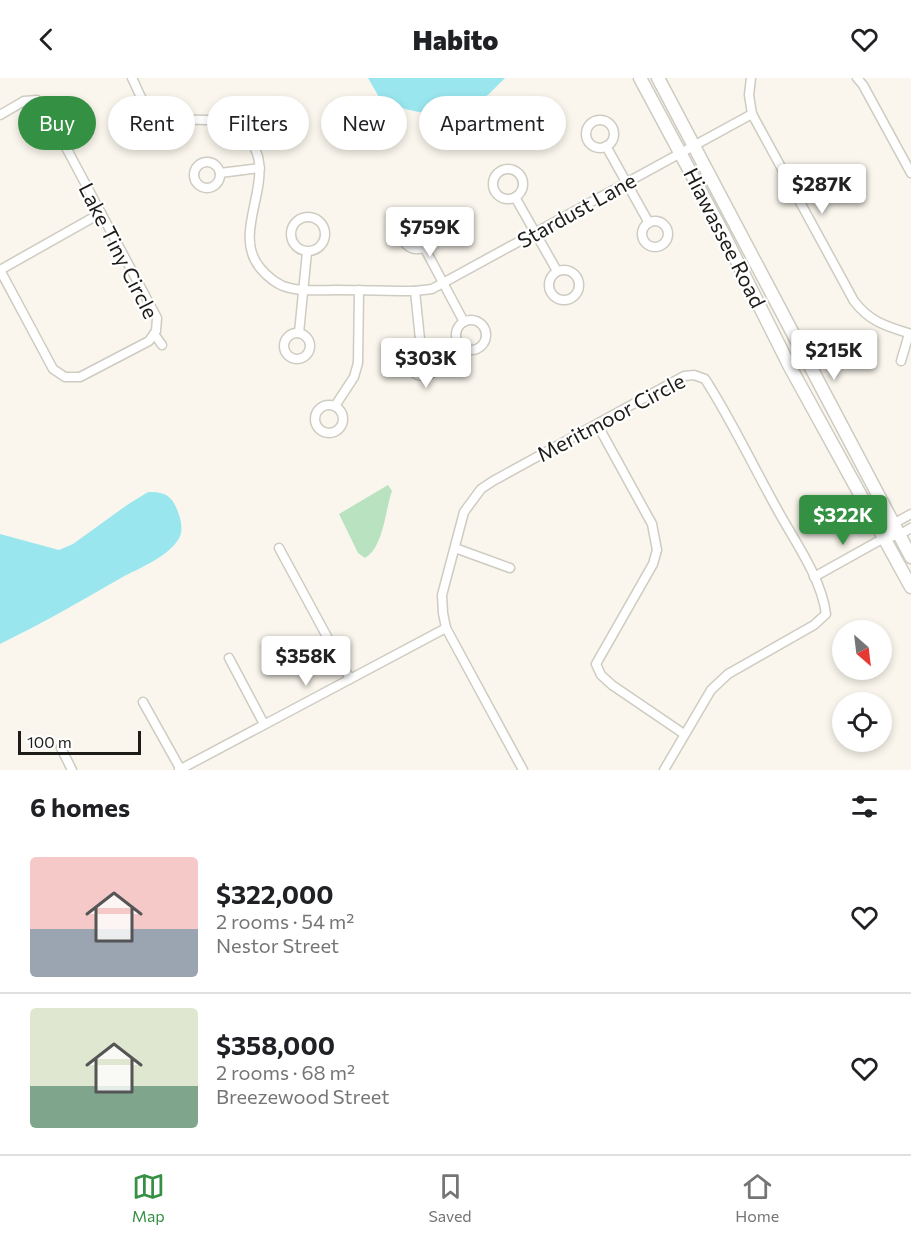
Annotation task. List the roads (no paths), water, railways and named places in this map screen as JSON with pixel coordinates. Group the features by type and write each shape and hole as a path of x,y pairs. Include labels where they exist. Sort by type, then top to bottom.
{"street":[{"name":"Stardust Lane","path":"132,78 146,105 158,116 220,121 238,128 251,143 260,168 260,184 250,224 249,243 252,256 267,276 283,286 304,290 415,291 432,289 752,114"},
{"name":"Hiawassee Road","path":"640,78 789,365 911,587"},
{"name":"Hiawassee Road","path":"658,78 911,557"},
{"path":"751,78 749,95 752,114 854,301 864,314 883,325 910,334 901,361"},
{"path":"857,78 911,173"},
{"name":"Lake Tiny Circle","path":"0,115 24,101 37,100 45,108 157,318 154,334 149,341 80,377 65,378 53,369 0,270"},
{"path":"606,146 649,222"},
{"path":"220,173 260,168"},
{"path":"515,197 557,272"},
{"path":"0,270 101,213"},
{"path":"309,216 322,222 326,235 320,247 307,252 295,246 291,233 297,221 309,216"},
{"path":"424,247 464,322"},
{"path":"299,333 307,252"},
{"path":"335,406 354,377 358,363 359,290"},
{"path":"415,291 421,349"},
{"path":"154,334 162,345"},
{"name":"Meritmoor Circle","path":"523,770 446,628 442,595 464,512 481,489 684,376 694,375 705,379 814,577 826,614 814,625 728,674 711,690 664,770"},
{"path":"597,424 652,524 657,550 653,564 596,664 601,675 612,685 684,734"},
{"path":"814,577 884,538 911,514"},
{"path":"896,529 911,528"},
{"path":"279,548 350,679"},
{"path":"455,548 510,568"},
{"path":"143,702 180,770 446,628"},
{"path":"229,658 264,724"},
{"path":"61,748 72,770"}],"water":[{"path":"368,78 505,78 486,96 419,96 419,112 407,109 407,96 378,96"},
{"path":"148,492 167,496 177,509 181,532 173,546 152,562 0,644 0,534 59,550 73,544"}]}
